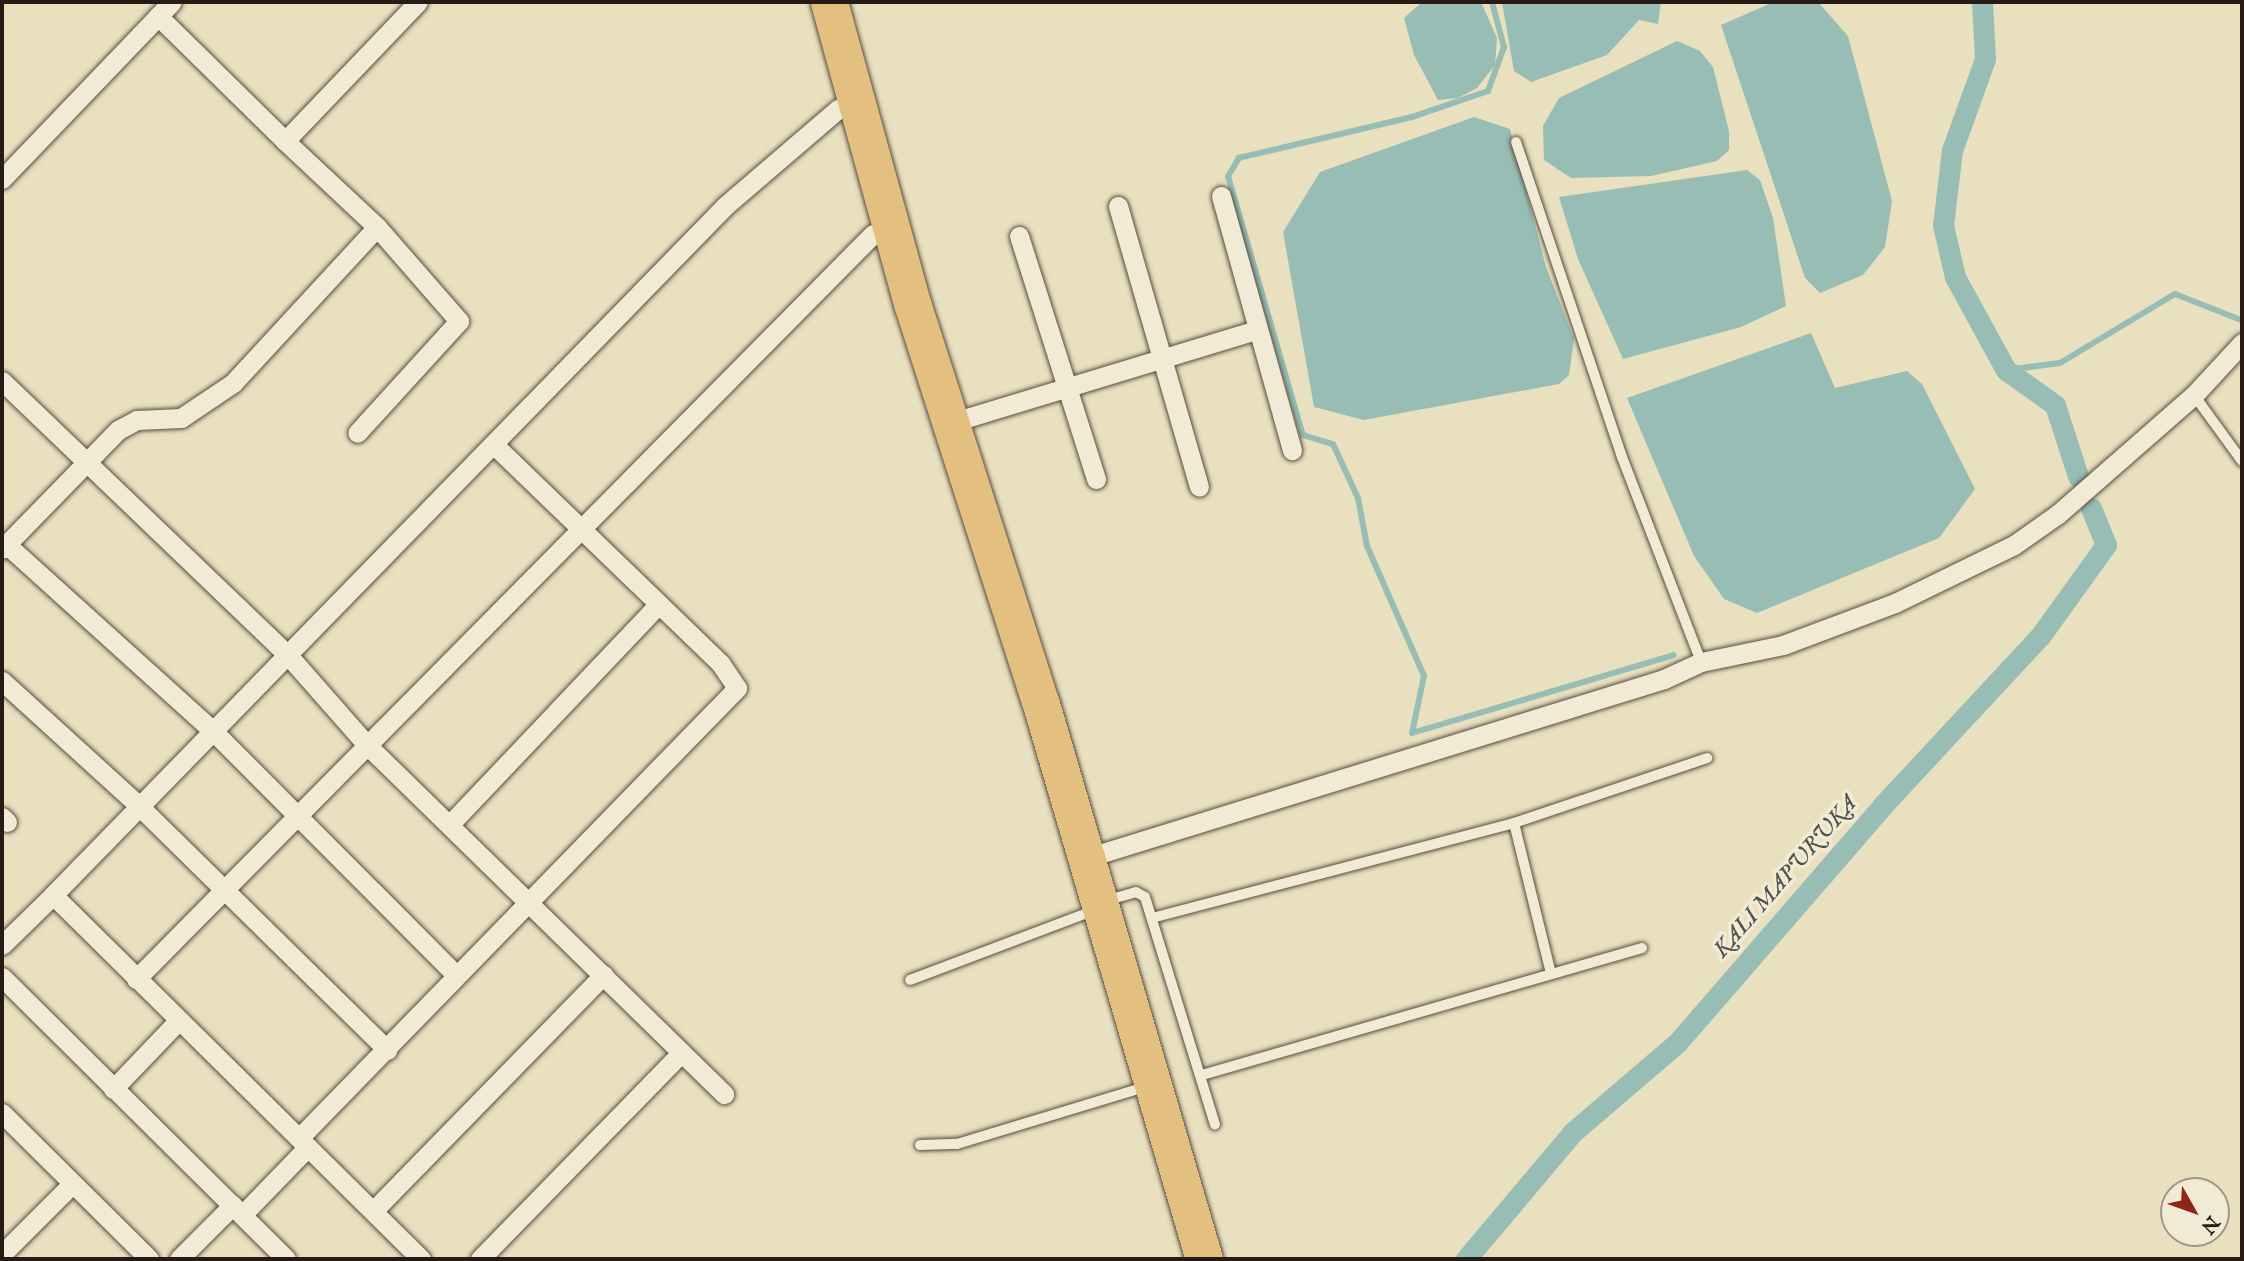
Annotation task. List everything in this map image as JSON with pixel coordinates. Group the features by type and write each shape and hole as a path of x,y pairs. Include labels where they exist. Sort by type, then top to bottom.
{"highway":[{"path":"808,2 873,234 1204,1259"},
{"path":"829,2 950,423 1041,704 1083,859 1090,909 1135,1090 1183,1259"}],"street":[{"path":"2,179 172,2"},
{"path":"285,141 418,2"},
{"path":"158,16 377,227 458,321 357,433"},
{"path":"2,945 53,895 137,804 494,445 726,205 838,108"},
{"path":"1221,196 1256,330 1292,450"},
{"path":"1118,206 1199,487"},
{"path":"377,227 233,383 181,418 137,421 118,430 4,546 212,730 456,975"},
{"path":"136,979 578,526 873,234"},
{"path":"1019,236 1096,479"},
{"path":"950,423 1256,330"},
{"path":"1083,859 1664,679 1700,662 1783,645 1895,603 2014,545 2193,395 2242,343"},
{"path":"4,387 287,654 366,744 452,823 724,1094"},
{"path":"178,1259 238,1210 304,1142 456,975 737,688 730,673 494,445"},
{"path":"452,823 659,604"},
{"path":"2,681 137,804 387,1050"},
{"path":"53,895 421,1259"},
{"path":"373,1211 603,975"},
{"path":"2,977 286,1259"},
{"path":"113,1089 179,1020"},
{"path":"480,1259 681,1053"},
{"path":"2,1113 149,1259"},
{"path":"7,1251 73,1183"}],"lane":[{"path":"1516,142 1622,457 1700,662"},
{"path":"2193,395 2242,461"},
{"path":"1152,918 1514,822 1707,758"},
{"path":"1514,822 1551,974"},
{"path":"910,980 1090,909 1141,893 1152,918 1202,1074 1215,1125"},
{"path":"1202,1074 1642,948"},
{"path":"920,1145 957,1144 1135,1090"}],"water":[{"path":"1422,2 1481,2 1497,38 1495,65 1477,88 1458,98 1438,100 1414,55 1404,18"},
{"path":"1502,2 1661,2 1658,24 1639,20 1607,55 1531,82 1514,71"},
{"path":"1774,2 1818,2 1848,36 1892,201 1885,247 1863,275 1820,293 1805,278 1721,25"},
{"path":"1677,41 1700,51 1713,67 1729,131 1729,150 1717,161 1651,176 1571,178 1544,160 1543,126 1559,98"},
{"path":"1474,117 1510,129 1546,267 1574,339 1569,375 1559,384 1364,420 1314,407 1283,232 1320,172"},
{"path":"1747,170 1760,180 1773,218 1786,306 1741,327 1623,359 1578,259 1559,197"},
{"path":"1811,333 1835,388 1907,371 1922,384 1975,489 1939,538 1757,613 1724,599 1694,556 1627,398"}],"waterway":[{"path":"1492,2 1504,47 1488,91 1412,117 1239,158 1228,176 1303,435 1333,444 1358,498 1367,546 1424,676 1412,733 1674,655"},
{"name":"KALI MAPURUKA","path":"1982,2 1985,59 1952,150 1943,225 1955,277 2006,370 2055,405 2078,476"},
{"path":"2006,370 2060,363 2175,294 2241,320"},
{"name":"KALI MAPURUKA","path":"1466,1259 1573,1132 1678,1042 1883,805 2041,635 2106,545 2091,508"}]}
